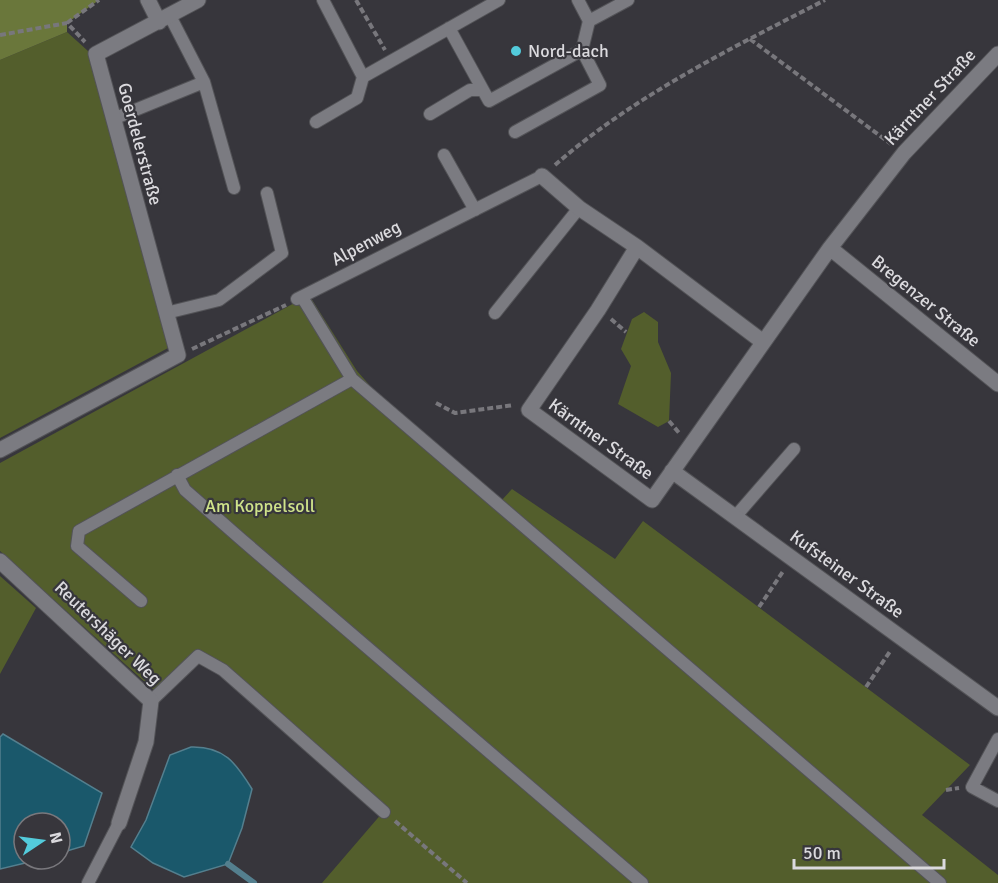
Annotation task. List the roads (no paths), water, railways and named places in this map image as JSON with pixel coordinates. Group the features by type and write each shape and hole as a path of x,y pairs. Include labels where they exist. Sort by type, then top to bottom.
{"street":[{"path":"148,0 164,19 198,0"},
{"name":"Goerdelerstraße","path":"0,450 178,355 96,54 164,19"},
{"name":"Kärntner Straße","path":"637,247 598,310 529,410 652,500 830,248 904,153 995,61"},
{"path":"542,176 579,208 637,247 764,342"},
{"name":"Bregenzer Straße","path":"830,248 998,384"},
{"name":"Kufsteiner Straße","path":"672,471 998,708"},
{"name":"Reutershäger Weg","path":"0,561 151,701 146,742 118,822"}],"lane":[{"path":"316,122 357,98 363,76 323,0"},
{"path":"363,76 499,0"},
{"path":"515,132 600,85 582,50 589,21 578,0"},
{"path":"589,21 628,0"},
{"path":"164,19 204,82 234,188"},
{"path":"449,28 489,101 582,50"},
{"path":"113,118 204,82"},
{"path":"430,114 470,90 483,90"},
{"path":"444,155 475,210"},
{"name":"Alpenweg","path":"352,379 299,298 542,176"},
{"path":"166,313 219,300 282,253 267,193"},
{"path":"495,313 579,208"},
{"path":"141,601 77,546 79,531 352,379 940,883"},
{"path":"735,517 794,449"},
{"path":"177,475 185,490 642,883"},
{"path":"151,701 198,656 223,670 384,812"},
{"path":"998,739 972,787 998,801"},
{"name":"Reutershäger Weg","path":"88,883 118,822"}],"water":[{"path":"3,734 102,793 84,846 72,850 72,811 12,811 12,866 0,869 0,737"},
{"path":"191,747 212,749 221,753 234,764 252,789 242,828 228,864 184,877 153,863 131,847 146,820 170,755"}],"waterway":[{"path":"228,864 254,883"}],"place":[{"name":"Nord-dach","path":"516,51"}],"park label":[{"name":"Am Koppelsoll","path":"260,506"}]}
